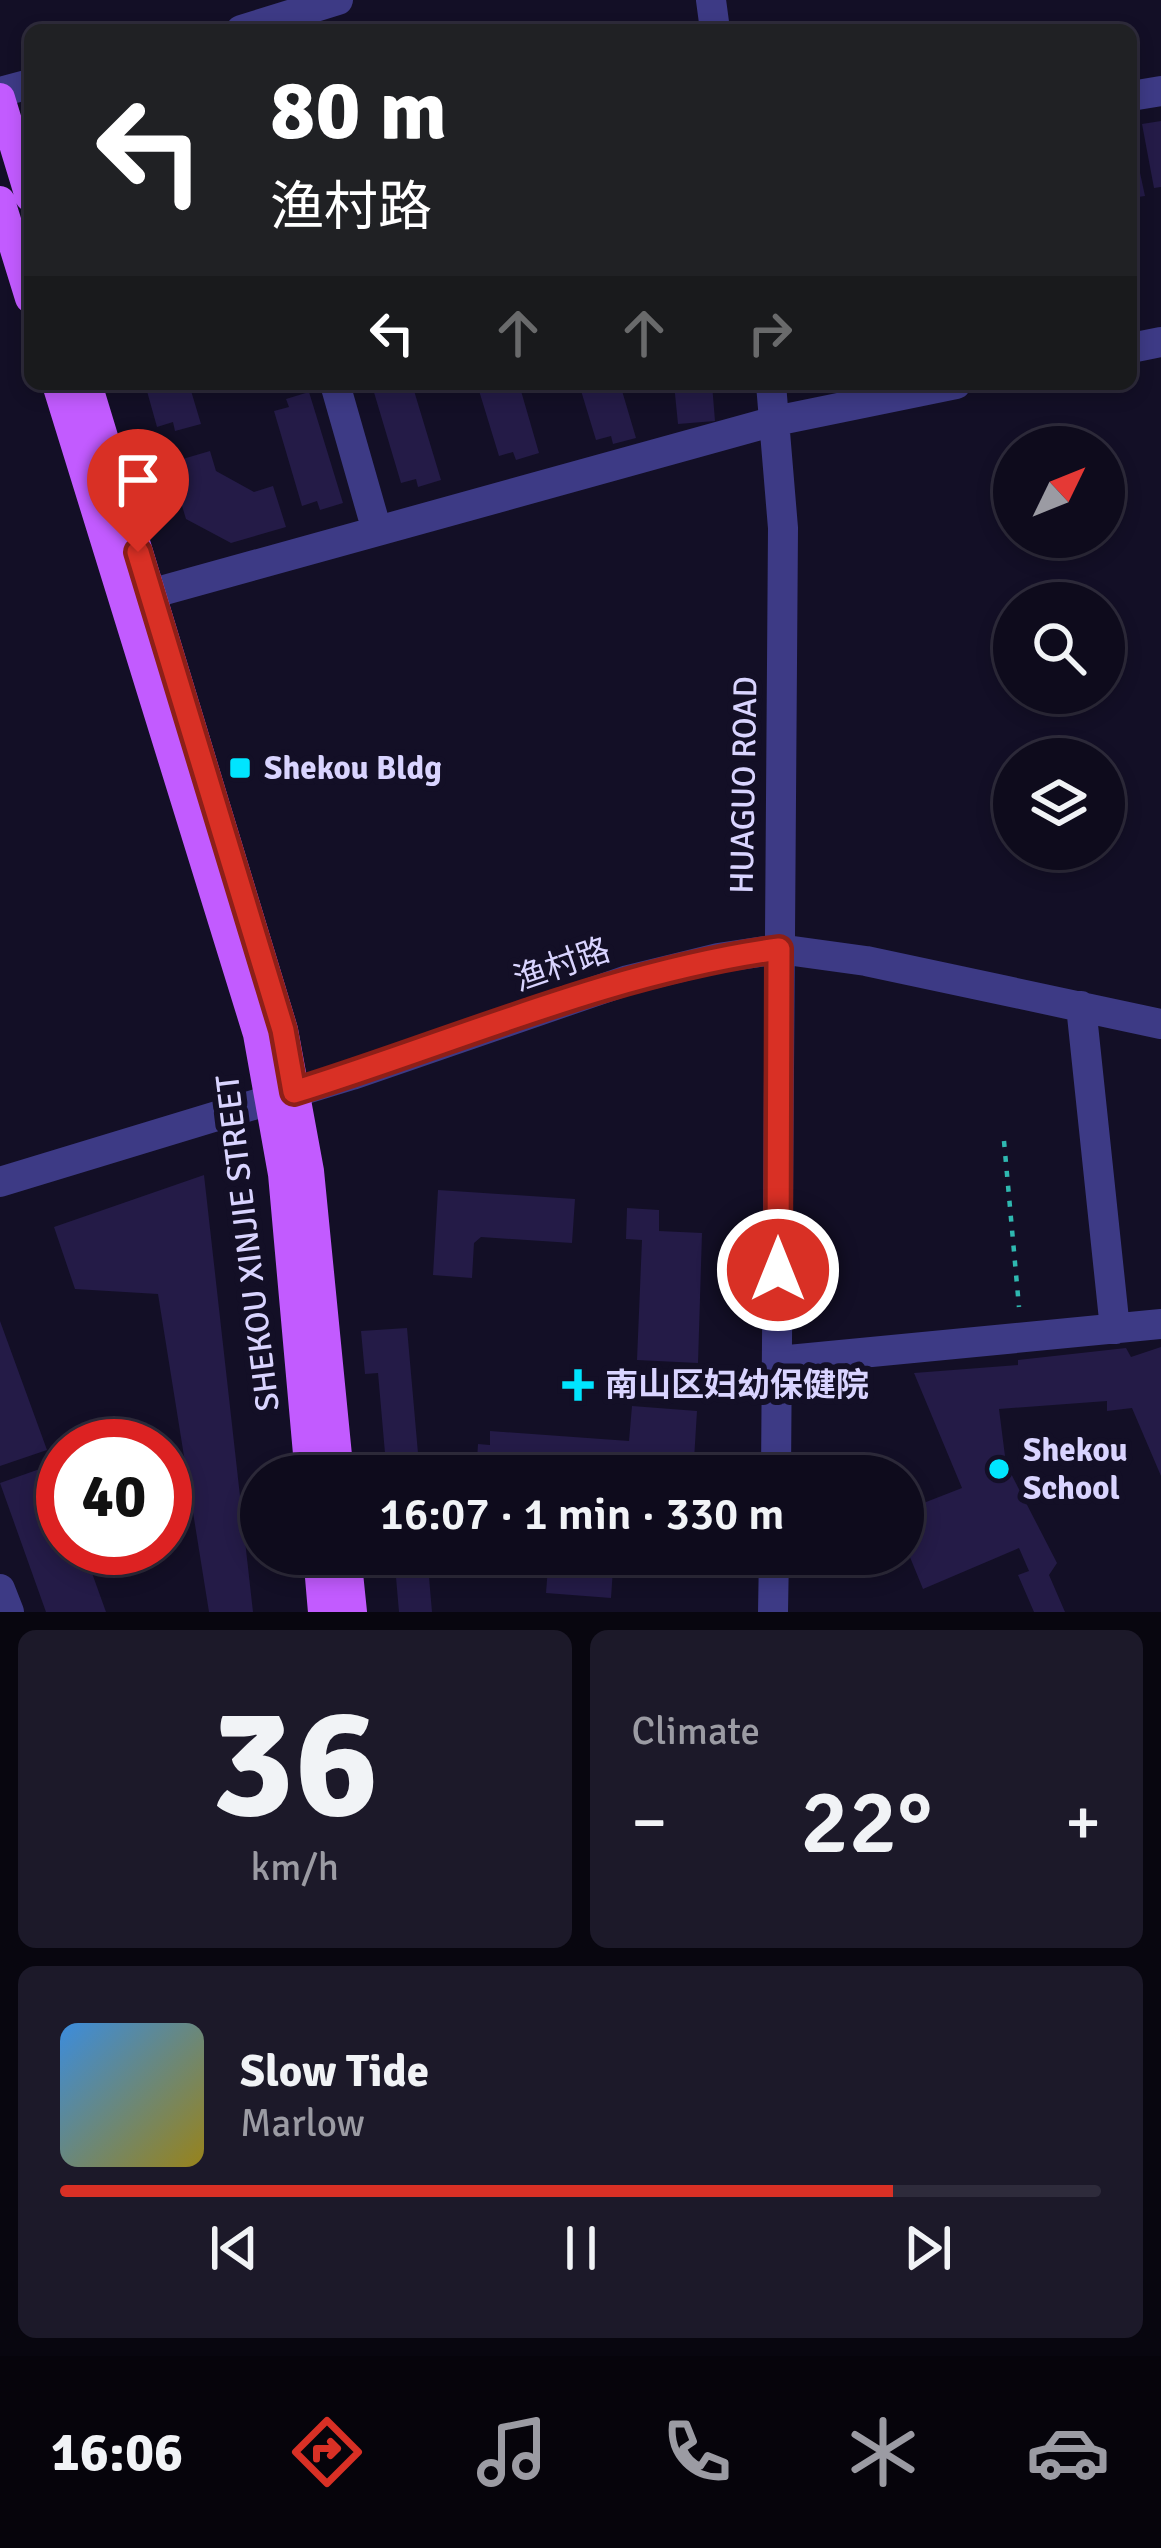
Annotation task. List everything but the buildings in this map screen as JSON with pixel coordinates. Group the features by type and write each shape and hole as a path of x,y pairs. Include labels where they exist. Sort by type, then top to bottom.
{"main road":[{"path":"0,95 24,177"},
{"path":"0,201 24,279"},
{"name":"SHEKOU XINJIE STREET","path":"59,390 258,1034 309,1171 336,1455"},
{"name":"SHEKOU XINJIE STREET","path":"89,390 283,1030 283,1174 308,1455"},
{"path":"320,1575 323,1612"},
{"path":"348,1575 352,1612"}],"street":[{"path":"259,24 329,1"},
{"path":"337,390 377,531"},
{"name":"HUAGUO ROAD","path":"772,390 783,528 776,1455"},
{"path":"150,594 775,421 927,390"},
{"name":"渔村路","path":"0,1182 282,1096 628,980 779,949 866,961 1161,1024"},
{"path":"1081,1006 1115,1329"},
{"path":"778,1361 1161,1324"},
{"path":"772,1612 773,1575"},
{"path":"0,1589 9,1612"}],"path":[{"path":"1004,1141 1022,1336"}],"place":[{"name":"Shekou Bldg","path":"240,768"},
{"name":"南山区妇幼保健院","path":"578,1385"},
{"name":"Shekou School","path":"999,1469"}],"route":[{"path":"138,552 283,1030 294,1092 628,980 779,949 778,1270"}]}
